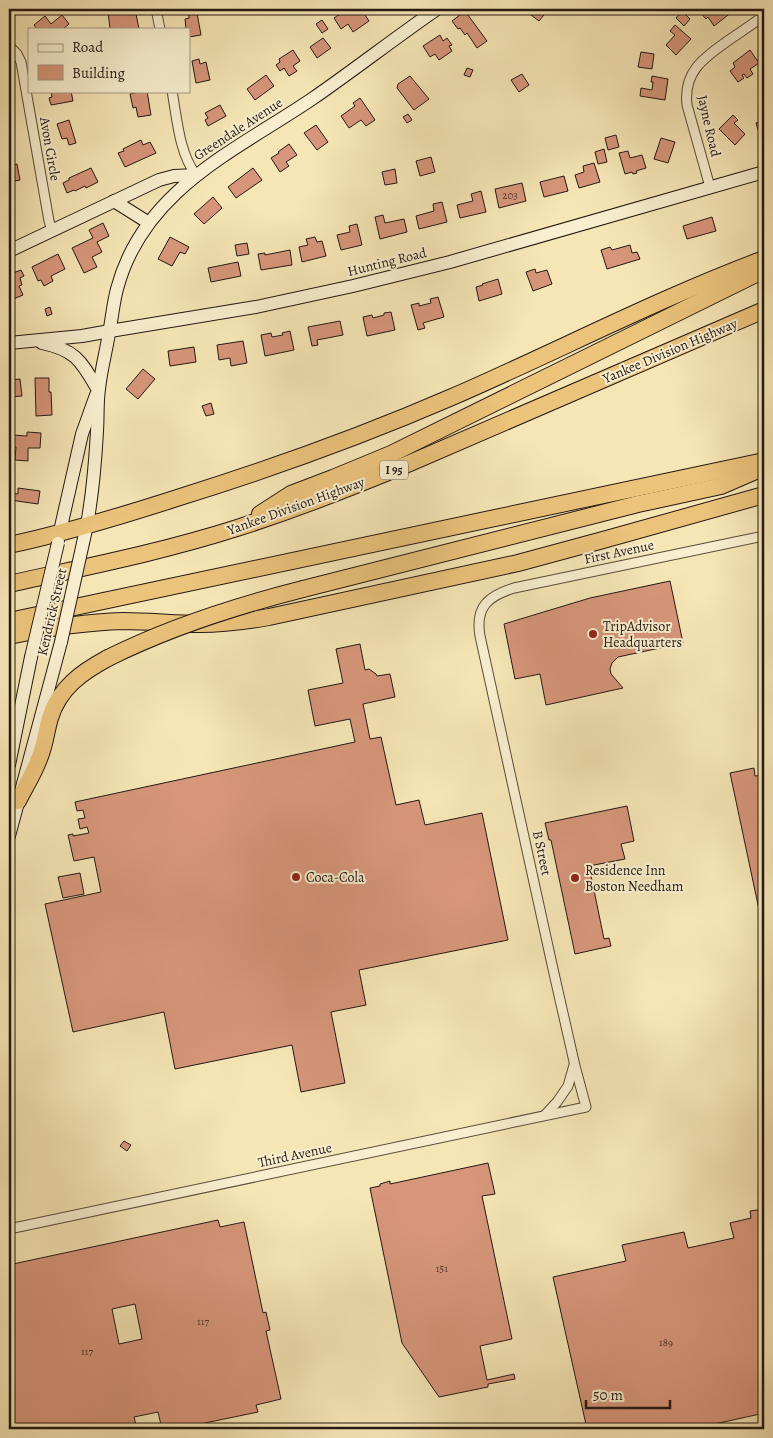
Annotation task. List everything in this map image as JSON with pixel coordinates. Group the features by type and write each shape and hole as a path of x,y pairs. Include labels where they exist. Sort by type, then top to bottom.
{"highway":[{"path":"9,545 59,539 87,526 257,472 399,419 506,373 659,302 764,259"},
{"path":"240,527 291,494 391,454 764,270"},
{"name":"Yankee Division Highway","path":"9,584 142,554 240,527 284,512 361,484 764,310"},
{"path":"9,621 764,461"},
{"path":"18,801 40,759 52,712 70,683 79,675 108,658 153,637 243,606 303,590 638,504 721,486 764,467"},
{"path":"9,636 57,626 92,622 134,621 201,624 256,619 525,561 764,495"}],"main road":[{"name":"Greendale Avenue","path":"9,251 166,178 182,174 196,175 218,158 323,91 437,9"},
{"name":"Hunting Road","path":"9,343 110,331 265,305 360,285 450,262 764,172"},
{"name":"Kendrick Street","path":"9,765 31,657 81,438 98,390 113,306 123,270 134,247 149,223 167,201 196,175"},
{"path":"114,201 149,223"},
{"path":"31,341 57,346 73,354 82,364 98,390"},
{"name":"Kendrick Street","path":"9,836 61,642 92,503 99,410 98,390"}],"street":[{"path":"156,9 160,28"},
{"name":"Jayne Road","path":"710,187 687,104 688,83 692,72 700,62 764,16"},
{"name":"Avon Circle","path":"9,46 17,54 21,62 52,230"},
{"path":"172,92 184,152 189,165 196,175"},
{"name":"First Avenue","path":"484,606 495,596 514,588 764,536"},
{"name":"B Street","path":"484,606 480,617 480,636 574,1062 586,1107"},
{"path":"544,1116 568,1086 574,1062"},
{"name":"Third Avenue","path":"9,1229 586,1107"}],"building":[{"path":"9,9 16,9 16,15 9,16"},
{"path":"135,9 139,28 110,28 108,12"},
{"path":"347,9 352,9 355,13 361,9 369,21 353,32 348,24 341,29 334,18"},
{"path":"523,9 546,9 548,10 539,21"},
{"path":"697,9 730,9 732,12 714,26 708,17 706,19"},
{"path":"465,11 487,41 477,48 467,33 465,35 452,21"},
{"path":"682,11 690,19 684,26 676,18"},
{"path":"197,13 201,35 190,37 190,28 186,28 185,19 189,18 189,15"},
{"path":"62,15 69,24 64,28 36,28 34,25 45,16 51,24"},
{"path":"322,20 328,29 322,33 316,24"},
{"path":"675,25 691,39 676,55 666,45 675,35 670,31"},
{"path":"440,35 443,41 447,38 452,45 449,46 452,51 439,60 435,54 430,57 423,46"},
{"path":"323,38 331,48 317,58 310,47"},
{"path":"293,50 300,61 293,66 297,71 289,76 284,68 280,71 276,65 280,62 279,59"},
{"path":"750,50 759,63 750,69 753,74 747,78 744,74 742,75 744,78 738,82 730,71 735,67 733,63"},
{"path":"641,52 654,54 652,69 638,67"},
{"path":"199,59 200,64 206,62 210,80 196,83 192,61"},
{"path":"467,68 473,70 470,77 464,75"},
{"path":"522,74 529,85 519,92 511,80"},
{"path":"266,75 274,86 255,100 247,89"},
{"path":"410,76 429,99 414,110 397,88 398,84"},
{"path":"652,76 668,79 665,100 640,96 641,88 652,90"},
{"path":"51,92 71,92 73,101 51,105 49,98 52,97"},
{"path":"147,92 151,115 138,117 136,107 133,108 130,94"},
{"path":"360,98 375,120 366,126 361,120 349,128 341,116 355,106 353,103"},
{"path":"220,105 226,116 208,126 205,120 208,118 205,113"},
{"path":"408,114 412,120 407,123 403,117"},
{"path":"733,115 738,120 734,123 745,134 735,145 719,129"},
{"path":"9,117 11,137 9,138"},
{"path":"69,120 76,143 69,145 67,138 62,139 57,124"},
{"path":"764,120 764,134 760,136 756,123"},
{"path":"316,125 328,142 317,150 304,133"},
{"path":"616,135 619,147 608,150 605,138"},
{"path":"661,138 675,142 668,163 654,159"},
{"path":"141,140 143,145 150,142 156,153 125,167 118,153"},
{"path":"289,144 297,155 286,162 289,166 280,172 271,158"},
{"path":"604,149 607,162 598,164 595,152"},
{"path":"628,151 630,158 642,155 646,168 636,171 637,173 625,174 619,153"},
{"path":"431,157 435,172 420,176 416,161"},
{"path":"9,158 11,158 12,165 17,164 20,180 9,182"},
{"path":"594,163 600,182 579,188 575,175 584,172 583,166"},
{"path":"91,168 98,182 86,188 85,186 67,193 63,183 69,180 69,178"},
{"path":"253,168 262,180 236,198 228,187"},
{"path":"395,169 397,183 385,185 382,172"},
{"path":"564,176 568,191 544,197 540,182"},
{"path":"522,183 526,201 499,208 495,189"},
{"path":"481,191 486,212 460,218 457,205 473,201 471,194"},
{"path":"213,197 222,208 204,224 194,214"},
{"path":"12,198 14,222 9,223 9,199"},
{"path":"442,202 447,222 419,229 416,216 434,211 433,204"},
{"path":"383,215 385,223 404,219 407,232 380,239 375,217"},
{"path":"712,217 716,231 687,239 683,226"},
{"path":"103,223 109,236 97,242 102,252 92,257 97,267 84,273 72,248 93,238 89,230"},
{"path":"357,224 362,245 341,250 337,235 350,232 349,226"},
{"path":"170,237 189,247 185,254 180,252 172,266 158,259"},
{"path":"315,237 317,242 322,241 326,256 302,262 299,247 308,245 306,239"},
{"path":"247,243 249,254 237,256 235,245"},
{"path":"630,245 632,253 637,252 640,259 607,269 601,250 610,247 612,250"},
{"path":"290,250 292,265 261,270 258,254 265,253 265,255"},
{"path":"58,254 65,269 51,276 53,281 44,286 41,280 38,281 32,267"},
{"path":"238,262 241,276 211,282 208,268"},
{"path":"535,269 536,273 547,270 552,284 533,291 526,272"},
{"path":"21,270 24,276 20,278 22,285 19,286 23,295 11,300 9,296 9,273"},
{"path":"498,279 502,294 479,301 476,287"},
{"path":"438,297 444,317 423,323 425,328 418,330 411,305 419,303 419,306 431,303 430,299"},
{"path":"50,307 52,314 47,316 45,309"},
{"path":"391,312 395,330 367,336 363,317 372,315 373,318"},
{"path":"340,321 343,335 317,340 318,345 312,346 308,327"},
{"path":"290,331 294,350 265,356 261,335 271,333 272,337 283,335 282,333"},
{"path":"243,341 247,363 231,366 230,358 219,360 217,345"},
{"path":"194,347 196,362 170,366 168,351"},
{"path":"143,369 155,379 138,399 126,389"},
{"path":"35,378 49,378 52,415 36,416"},
{"path":"20,379 22,396 9,397 9,380"},
{"path":"211,403 214,414 206,416 202,406"},
{"path":"27,432 41,433 40,448 28,448 28,461 15,460 16,447 12,446 13,435 27,436"},
{"path":"18,488 40,491 38,504 10,500 11,493 18,494"},
{"name":"TripAdvisor Headquarters","path":"670,581 683,643 618,657 612,663 610,669 611,674 623,688 546,705 540,674 515,679 504,624 590,598"},
{"name":"Coca-Cola","path":"360,644 365,670 369,669 377,676 390,674 395,697 363,704 370,739 381,737 396,805 419,800 425,825 482,813 508,940 359,970 366,1005 331,1012 345,1083 301,1092 292,1045 175,1069 164,1012 73,1032 45,904 101,892 94,857 74,861 68,835 89,833 87,827 80,829 78,819 85,818 83,810 77,811 75,802 355,742 350,719 315,726 308,690 343,683 336,649"},
{"path":"754,768 755,776 764,775 764,933 730,773"},
{"name":"Residence Inn Boston Needham","path":"627,806 634,841 621,844 625,859 589,866 604,939 609,938 611,946 575,954 551,840 549,840 545,823"},
{"path":"80,873 84,894 63,898 58,877"},
{"path":"124,1141 131,1145 127,1151 120,1146"},
{"path":"488,1163 495,1194 482,1196 512,1339 480,1346 487,1380 514,1374 515,1379 488,1384 488,1387 439,1397 402,1343 370,1188 390,1181 390,1184"},
{"path":"764,1209 764,1407 759,1408 760,1414 692,1429 587,1429 553,1277 626,1261 622,1245 684,1232 688,1248 734,1238 730,1223 751,1218 750,1211"},
{"path":"218,1220 220,1227 244,1222 263,1313 266,1312 270,1330 266,1331 281,1399 256,1405 258,1412 176,1429 162,1429 158,1412 134,1417 137,1429 9,1429 9,1266 14,1266 13,1264","holes":["135,1304 142,1339 119,1344 112,1309"]}],"place":[{"name":"TripAdvisor Headquarters","path":"593,634"},
{"name":"Coca-Cola","path":"296,877"},
{"name":"Residence Inn Boston Needham","path":"575,878"}]}
